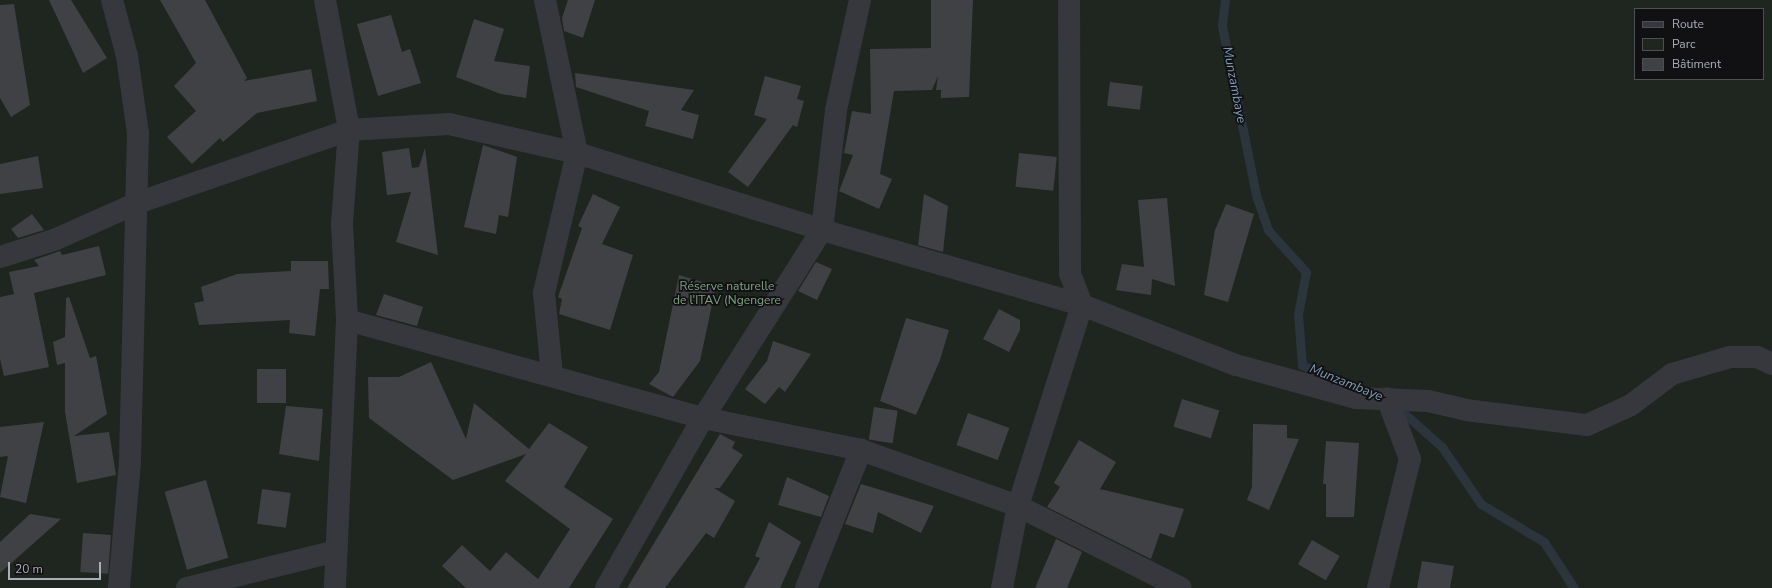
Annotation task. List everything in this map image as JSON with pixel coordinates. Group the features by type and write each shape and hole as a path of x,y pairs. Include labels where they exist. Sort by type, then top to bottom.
{"street":[{"path":"112,0 127,56 138,133 130,462 118,588"},
{"path":"325,0 349,130 342,224 347,320 335,588"},
{"path":"545,0 577,153 544,293 552,375"},
{"path":"606,588 703,418 822,230 836,110 860,0"},
{"path":"1002,588 1018,506 1082,305 1070,273 1069,0"},
{"path":"0,257 54,240 137,203 349,130 449,124 577,153 822,230 1082,305 1236,365 1356,398 1387,398 1428,401 1466,410 1586,425 1631,406 1672,374 1730,357 1757,357 1772,364"},
{"path":"347,320 552,375 703,418 861,450 1018,506 1181,588"},
{"path":"1378,588 1410,459 1387,398"},
{"path":"806,588 861,450"},
{"path":"187,588 337,551"}],"green space":[{"name":"Réserve naturelle de l'ITAV (Ngengere","path":"0,0 1772,0 1772,588 0,588"}],"building":[{"path":"49,0 71,0 107,58 83,73"},
{"path":"160,0 205,0 247,78 244,81 311,69 317,101 257,113 223,142 220,138 192,164 167,137 196,111 174,86 196,63"},
{"path":"568,0 595,0 583,38 564,31 562,18"},
{"path":"931,0 973,0 969,97 941,98 941,90 936,90 938,76 932,90 894,91 880,174 892,179 879,209 839,191 853,155 844,153 852,111 871,114 870,49 931,48"},
{"path":"14,4 30,105 11,117 0,98 0,5"},
{"path":"391,15 402,52 410,49 421,83 378,96 357,24"},
{"path":"474,19 504,29 494,61 530,66 526,98 501,94 456,77"},
{"path":"575,73 694,90 681,110 699,115 693,139 645,126 649,111 576,87"},
{"path":"765,76 801,86 797,99 804,101 797,127 793,125 748,187 728,172 767,119 754,115"},
{"path":"1110,82 1143,86 1140,110 1107,106"},
{"path":"483,145 517,157 508,217 499,215 496,234 464,227"},
{"path":"409,148 412,168 419,167 425,148 438,255 396,242 411,192 387,195 382,152"},
{"path":"1019,153 1057,157 1053,191 1015,187"},
{"path":"38,156 43,188 0,194 0,164"},
{"path":"593,194 620,207 602,244 633,255 610,330 559,314 562,299 558,297 582,228 578,226"},
{"path":"924,194 948,206 943,252 918,245"},
{"path":"1167,198 1175,286 1152,279 1151,295 1116,290 1122,264 1144,267 1138,200"},
{"path":"1226,204 1254,214 1228,302 1204,295 1215,230"},
{"path":"32,214 44,230 18,238 11,229"},
{"path":"99,246 106,275 34,293 49,367 4,376 0,359 0,297 14,294 9,272 39,266 34,260 60,251 62,255"},
{"path":"291,261 328,261 329,289 320,289 315,336 289,333 290,320 199,325 194,303 204,301 201,287 237,274 291,271"},
{"path":"816,262 832,269 817,300 798,291"},
{"path":"679,275 716,286 700,361 673,397 649,384 659,372"},
{"path":"384,294 423,307 417,326 376,315"},
{"path":"69,297 90,358 96,356 107,414 74,436 109,432 116,475 77,483 65,412 65,363 57,365 53,342 65,337 66,298"},
{"path":"999,309 1020,320 1020,330 1009,352 983,339"},
{"path":"906,318 949,330 940,360 916,415 880,401"},
{"path":"773,341 811,354 785,392 779,387 765,404 745,389 767,361"},
{"path":"431,362 466,439 474,403 529,449 549,423 588,447 564,487 613,519 569,588 466,588 442,566 462,545 490,571 506,552 538,579 570,529 505,481 526,454 453,480 369,418 368,377 399,377"},
{"path":"257,369 286,369 286,403 257,403"},
{"path":"1182,399 1219,410 1211,438 1174,427"},
{"path":"286,406 323,409 319,461 279,454"},
{"path":"874,407 898,411 893,443 869,440"},
{"path":"968,413 1009,428 998,460 956,445"},
{"path":"44,422 26,503 0,497 8,456 0,457 0,427"},
{"path":"1253,424 1287,425 1287,438 1299,439 1269,510 1247,500 1252,487"},
{"path":"720,434 735,442 732,448 743,455 720,488 714,488 735,501 714,538 706,533 665,588 627,588"},
{"path":"1079,440 1116,462 1100,489 1184,509 1174,538 1160,533 1151,559 1047,507 1060,487 1054,483"},
{"path":"1326,441 1359,443 1354,517 1326,517 1326,484 1323,484"},
{"path":"787,477 829,496 821,517 778,505"},
{"path":"206,480 228,558 187,570 165,492"},
{"path":"861,484 934,506 921,533 878,512 873,533 845,524"},
{"path":"262,489 291,493 286,528 257,524"},
{"path":"30,514 61,519 0,573 0,542"},
{"path":"769,522 801,542 780,588 744,588 760,558 755,556"},
{"path":"83,533 111,535 108,574 80,572"},
{"path":"1056,539 1082,552 1067,588 1035,588"},
{"path":"1312,540 1340,556 1326,580 1298,564"},
{"path":"1422,561 1454,566 1450,588 1417,588"}],"waterway":[{"name":"Munzambaye","path":"1225,0 1222,26 1256,195 1268,230 1306,272 1298,314 1302,365 1350,387"},
{"name":"Munzambaye","path":"1396,406 1442,447 1481,504 1544,542 1574,588"}]}
